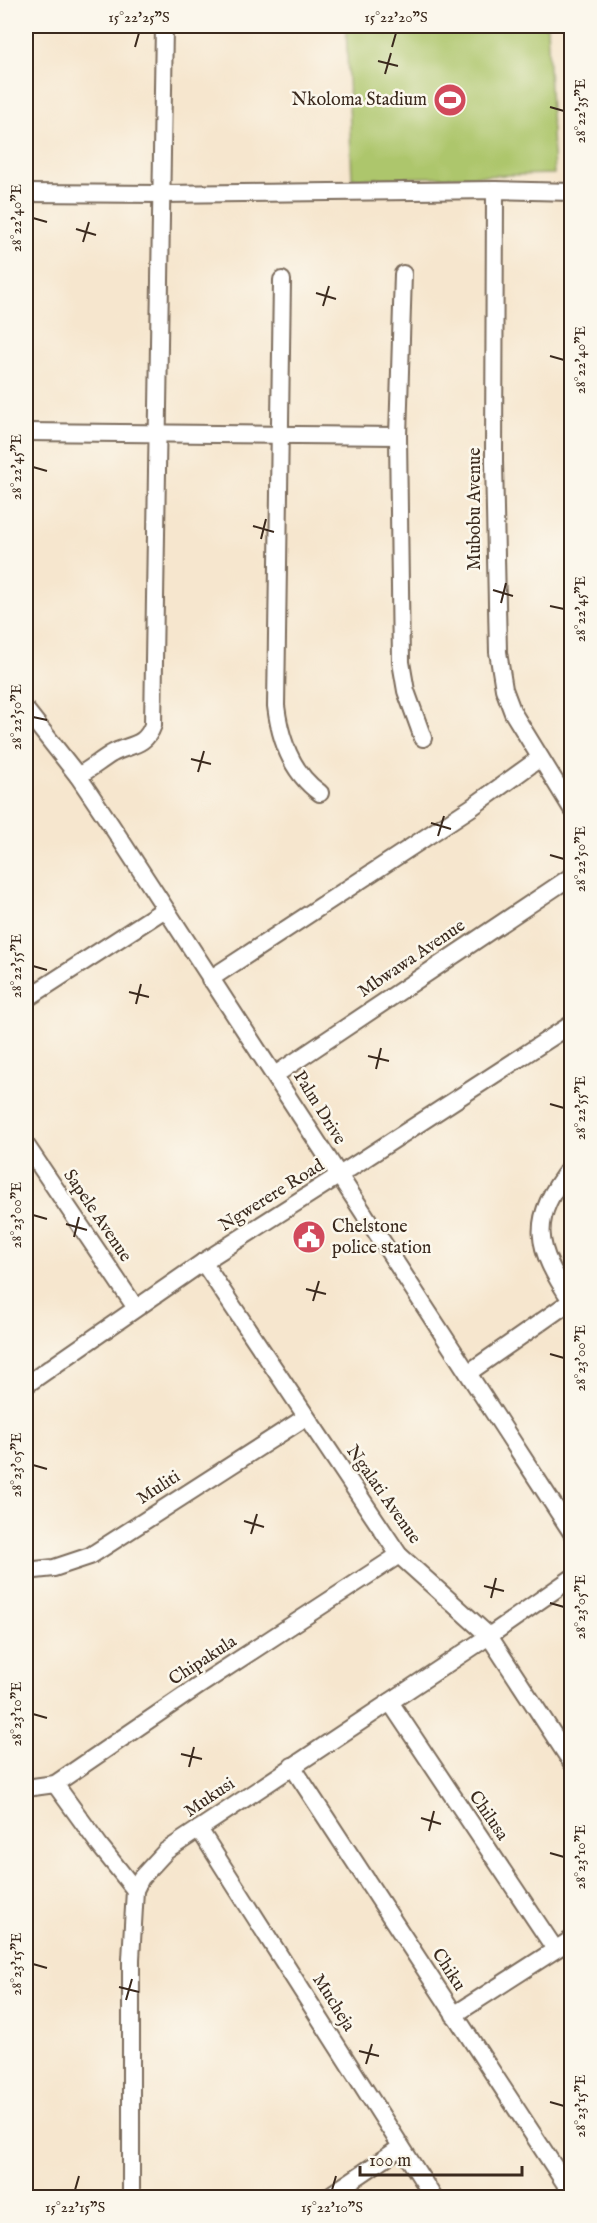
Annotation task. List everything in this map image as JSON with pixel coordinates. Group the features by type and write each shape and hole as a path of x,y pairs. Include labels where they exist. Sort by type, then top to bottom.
{"street":[{"path":"78,776 111,754 142,742 150,735 153,725 164,26"},
{"path":"26,193 162,194 495,190 572,192"},
{"name":"Mubobu Avenue","path":"495,190 494,473 498,652 504,688 513,713 572,809"},
{"path":"403,274 398,436 401,662 406,691 423,738"},
{"path":"282,280 276,706 279,726 286,747 309,785 320,793"},
{"path":"26,432 398,436"},
{"name":"Palm Drive","path":"26,710 78,776 572,1533"},
{"path":"210,979 472,807 540,758"},
{"name":"Mbwawa Avenue","path":"275,1075 572,876"},
{"path":"26,999 165,909"},
{"name":"Ngwerere Road","path":"26,1385 203,1262 572,1024"},
{"name":"Sapele Avenue","path":"27,1151 136,1308"},
{"path":"468,1373 571,1302 549,1265 540,1234 544,1213 551,1196 572,1165"},
{"name":"Ngalati Avenue","path":"203,1262 399,1555 489,1636 572,1763"},
{"name":"Muliti","path":"26,1571 54,1568 90,1556 306,1417"},
{"name":"Chipakula","path":"26,1788 55,1784 197,1687 399,1555"},
{"name":"Mukusi","path":"135,1890 141,1878 166,1851 489,1636 572,1578"},
{"name":"Chilusa","path":"390,1702 555,1949"},
{"name":"Chiku","path":"292,1766 572,2194"},
{"path":"55,1784 135,1890 131,1959 131,2198"},
{"name":"Mucheja","path":"199,1829 434,2198"},
{"path":"454,2015 572,1939"},
{"path":"326,2198 401,2147"}],"green space":[{"name":"Nkoloma Stadium","path":"346,26 547,26 554,174 352,179"}],"place":[{"name":"Nkoloma Stadium","path":"450,100"},
{"name":"Chelstone police station","path":"309,1237"}]}
